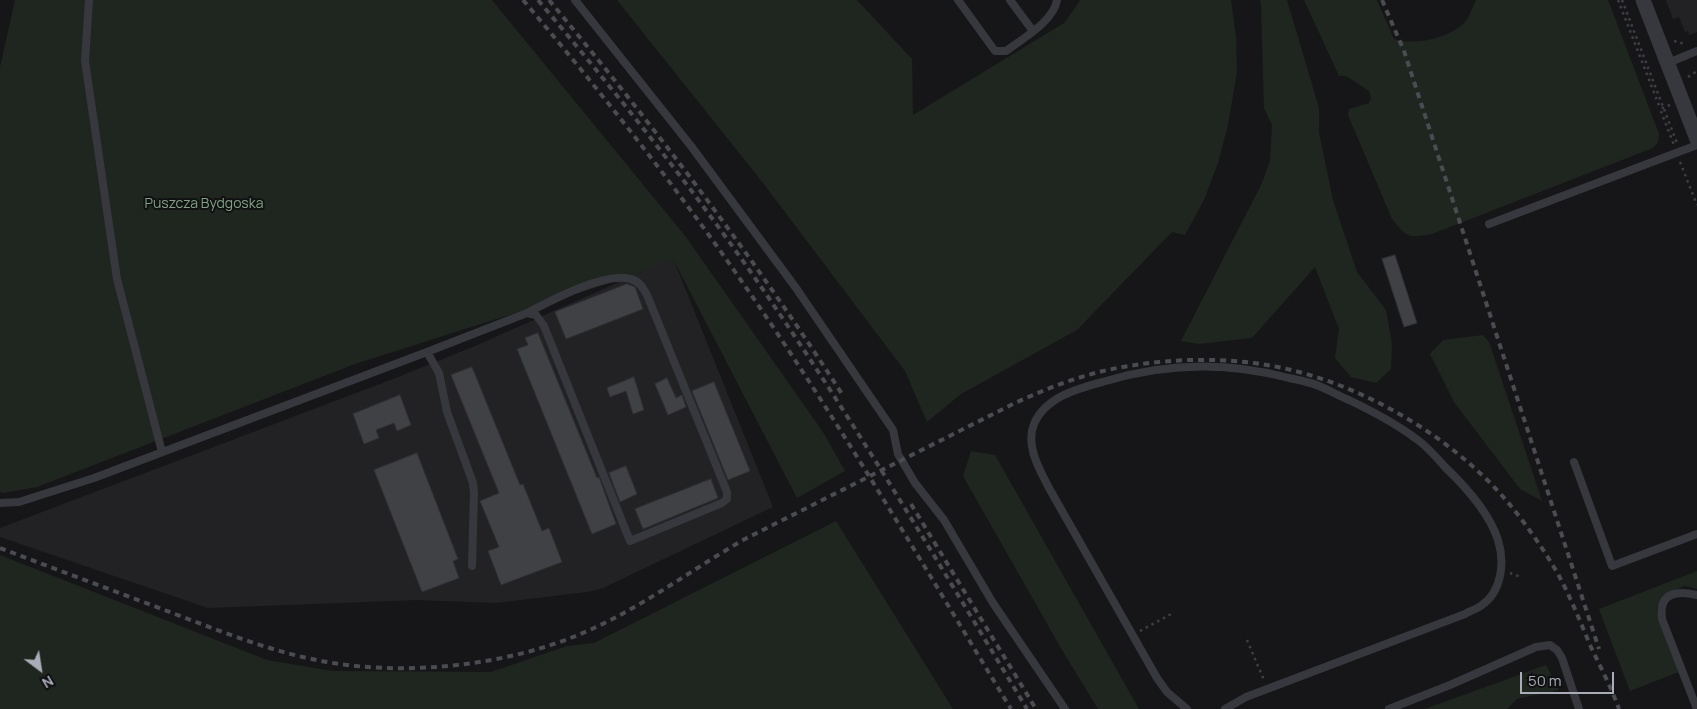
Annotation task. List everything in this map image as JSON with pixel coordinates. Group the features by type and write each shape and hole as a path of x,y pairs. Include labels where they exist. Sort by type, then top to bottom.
{"street":[{"path":"1643,0 1697,139"}],"lane":[{"path":"90,0 85,61 117,279 162,452"},
{"path":"574,0 691,146 796,288 893,430 898,454 915,483 944,520 993,603 1065,709"},
{"path":"958,0 995,51 1006,51 1049,18 1056,6 1057,0"},
{"path":"1010,0 1033,31"},
{"path":"1668,63 1697,51"},
{"path":"1489,224 1697,145"},
{"path":"0,503 19,502 94,478 527,313 560,296 604,280 620,277 633,279 641,284 647,295 727,492 726,499 722,503 630,541 544,326 536,315 527,313"},
{"path":"427,352 440,374 447,412 473,483 472,566"},
{"path":"1187,709 1167,692 1132,636 1035,460 1032,437 1034,424 1044,410 1058,398 1080,388 1130,374 1193,366 1258,370 1317,385 1366,408 1417,438 1460,480 1486,514 1496,534 1502,557 1501,575 1494,591 1483,605 1465,614 1246,697 1225,709"},
{"path":"1574,462 1612,566 1697,534"},
{"path":"1697,595 1684,592 1676,593 1666,599 1662,606 1662,619 1697,709"},
{"path":"1389,709 1450,685 1536,647 1550,646 1557,650 1562,658 1579,709"}],"path":[{"path":"1620,0 1660,109"},
{"path":"1620,0 1680,151"},
{"path":"1504,571 1521,577"},
{"path":"1132,636 1173,613"},
{"path":"1247,640 1268,689"}],"shaded area":[{"path":"1666,0 1697,0 1697,32 1689,35 1688,31 1685,32 1679,17 1673,19"},
{"path":"673,258 773,507 603,588 587,592 496,603 418,600 208,608 0,537 0,528 393,379 475,346"}],"green space":[{"name":"Puszcza Bydgoska","path":"15,0 492,0 686,237 823,432 845,471 797,498 673,259 632,276 355,364 37,487 0,492 0,67"},
{"path":"617,0 857,0 912,59 913,115 1064,23 1079,0 1231,0 1236,37 1237,72 1228,125 1218,163 1204,200 1185,235 1172,232 1077,330 961,394 927,422 905,371 763,183"},
{"path":"1260,0 1287,0 1319,108 1319,132 1333,200 1357,272 1386,310 1392,344 1391,369 1376,383 1351,377 1335,358 1339,329 1315,267 1252,338 1199,344 1181,341 1262,183 1270,161 1272,125 1264,108"},
{"path":"1304,0 1377,0 1394,39 1412,42 1432,39 1459,28 1467,20 1476,0 1608,0 1659,134 1658,142 1653,148 1432,234 1409,235 1401,230 1392,219 1348,115 1349,109 1369,103 1371,99 1369,91 1346,76 1339,76"},
{"path":"1483,335 1489,342 1542,501 1520,489 1454,402 1430,354 1443,340"},
{"path":"971,451 995,455 1139,709 1098,709 1062,650 963,476"},
{"path":"836,521 953,709 0,709 0,555 267,660 333,671 491,672 567,646 594,643"},
{"path":"1697,571 1697,589 1685,586 1663,595 1657,609 1660,624 1679,672 1630,691 1599,609"},
{"path":"1546,665 1559,690 1517,699 1507,709 1425,709"}],"building":[{"path":"1395,255 1417,323 1404,327 1382,259"},
{"path":"627,284 635,287 643,309 566,339 555,312"},
{"path":"538,333 597,478 599,477 616,524 592,534 517,349 528,345 525,338"},
{"path":"472,367 520,485 523,484 542,531 549,528 562,562 501,585 488,551 499,547 480,501 499,493 451,375"},
{"path":"634,377 644,410 633,414 626,391 610,397 607,388"},
{"path":"667,378 676,398 682,395 686,407 668,415 655,384"},
{"path":"714,382 750,471 728,480 692,391"},
{"path":"400,395 411,425 397,431 394,423 376,430 379,438 364,444 353,414"},
{"path":"417,453 458,559 453,561 459,578 422,592 374,470"},
{"path":"626,466 637,494 620,502 609,473"},
{"path":"711,479 718,498 643,529 635,509"}],"railway":[{"path":"523,0 656,164 731,266 805,375 875,485 1011,709"},
{"path":"538,0 664,155 753,275 876,462 1027,709"},
{"path":"549,0 627,95 702,192 842,394"},
{"path":"1382,0 1404,51 1599,649"},
{"path":"0,548 231,635 269,648 308,658 357,666 389,668 421,668 486,661 549,646 621,615 743,540 1015,403 1043,391 1071,380 1100,372 1144,364 1192,360 1239,361 1290,370 1325,380 1361,394 1428,432 1487,479 1524,522 1558,574 1619,709"},
{"path":"911,504 1036,709"}]}
